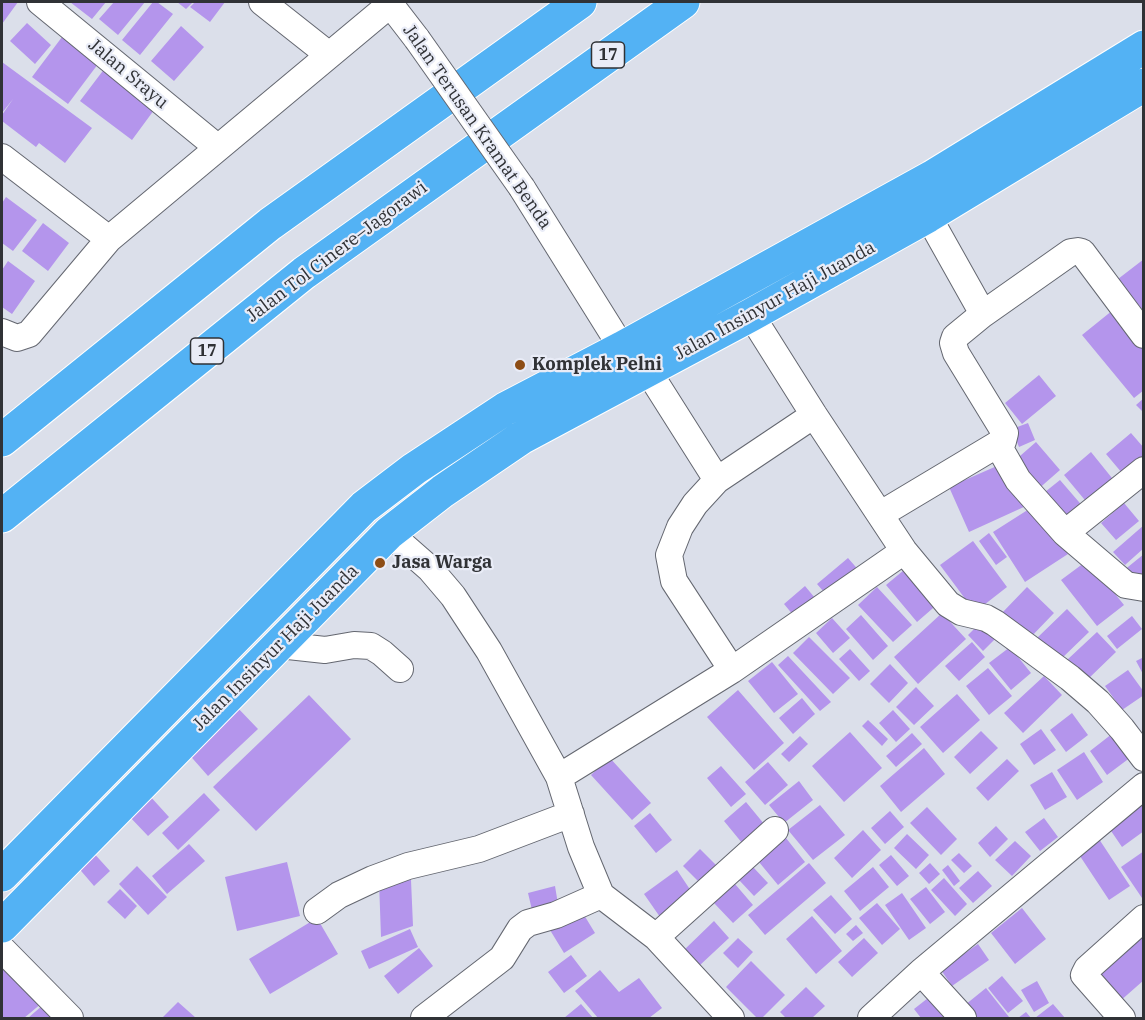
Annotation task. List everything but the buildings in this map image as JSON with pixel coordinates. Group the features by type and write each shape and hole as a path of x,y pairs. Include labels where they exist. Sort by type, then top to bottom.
{"highway":[{"path":"2,440 270,224 580,2"},
{"name":"Jalan Tol Cinere–Jagorawi","path":"2,516 304,273 683,2"},
{"name":"Jalan Insinyur Haji Juanda","path":"2,875 364,507 414,469 505,410 932,177 1143,47"},
{"name":"Jalan Insinyur Haji Juanda","path":"2,926 389,533 443,491 521,438 751,315 928,216 1143,85"}],"street":[{"name":"Jalan Srayu","path":"40,2 216,147"},
{"path":"262,2 329,55"},
{"name":"Jalan Terusan Kramat Benda","path":"2,332 17,338 29,334 109,239 216,147 392,3 522,188 622,348"},
{"path":"2,157 109,239"},
{"path":"928,216 983,314"},
{"path":"881,514 1004,441 1005,433 956,353 953,343 959,332 1071,252 1078,250 1082,252 1143,335"},
{"path":"751,315 904,551 948,604 954,609 986,618 995,623 1070,678 1098,702 1143,758"},
{"path":"648,370 717,480"},
{"path":"732,670 674,581 669,555 680,527 695,504 717,480 814,415"},
{"path":"998,445 1018,480 1065,533 1126,585 1143,588"},
{"path":"1065,533 1143,470"},
{"path":"389,533 430,569 472,622 559,777 601,895 656,937 731,1018"},
{"path":"559,777 732,670 904,551"},
{"path":"279,645 325,650 354,645 372,646 400,669"},
{"path":"871,1018 921,972 1143,786"},
{"path":"317,911 339,895 373,879 408,866 479,849 571,814"},
{"path":"656,937 775,830"},
{"path":"424,1018 502,958 520,929 528,923 556,915 601,895"},
{"path":"1122,1018 1084,975 1086,969 1143,918"},
{"path":"2,949 70,1018"},
{"path":"921,972 963,1018"}],"place":[{"name":"Komplek Pelni","path":"520,365"},
{"name":"Jasa Warga","path":"380,563"}]}
